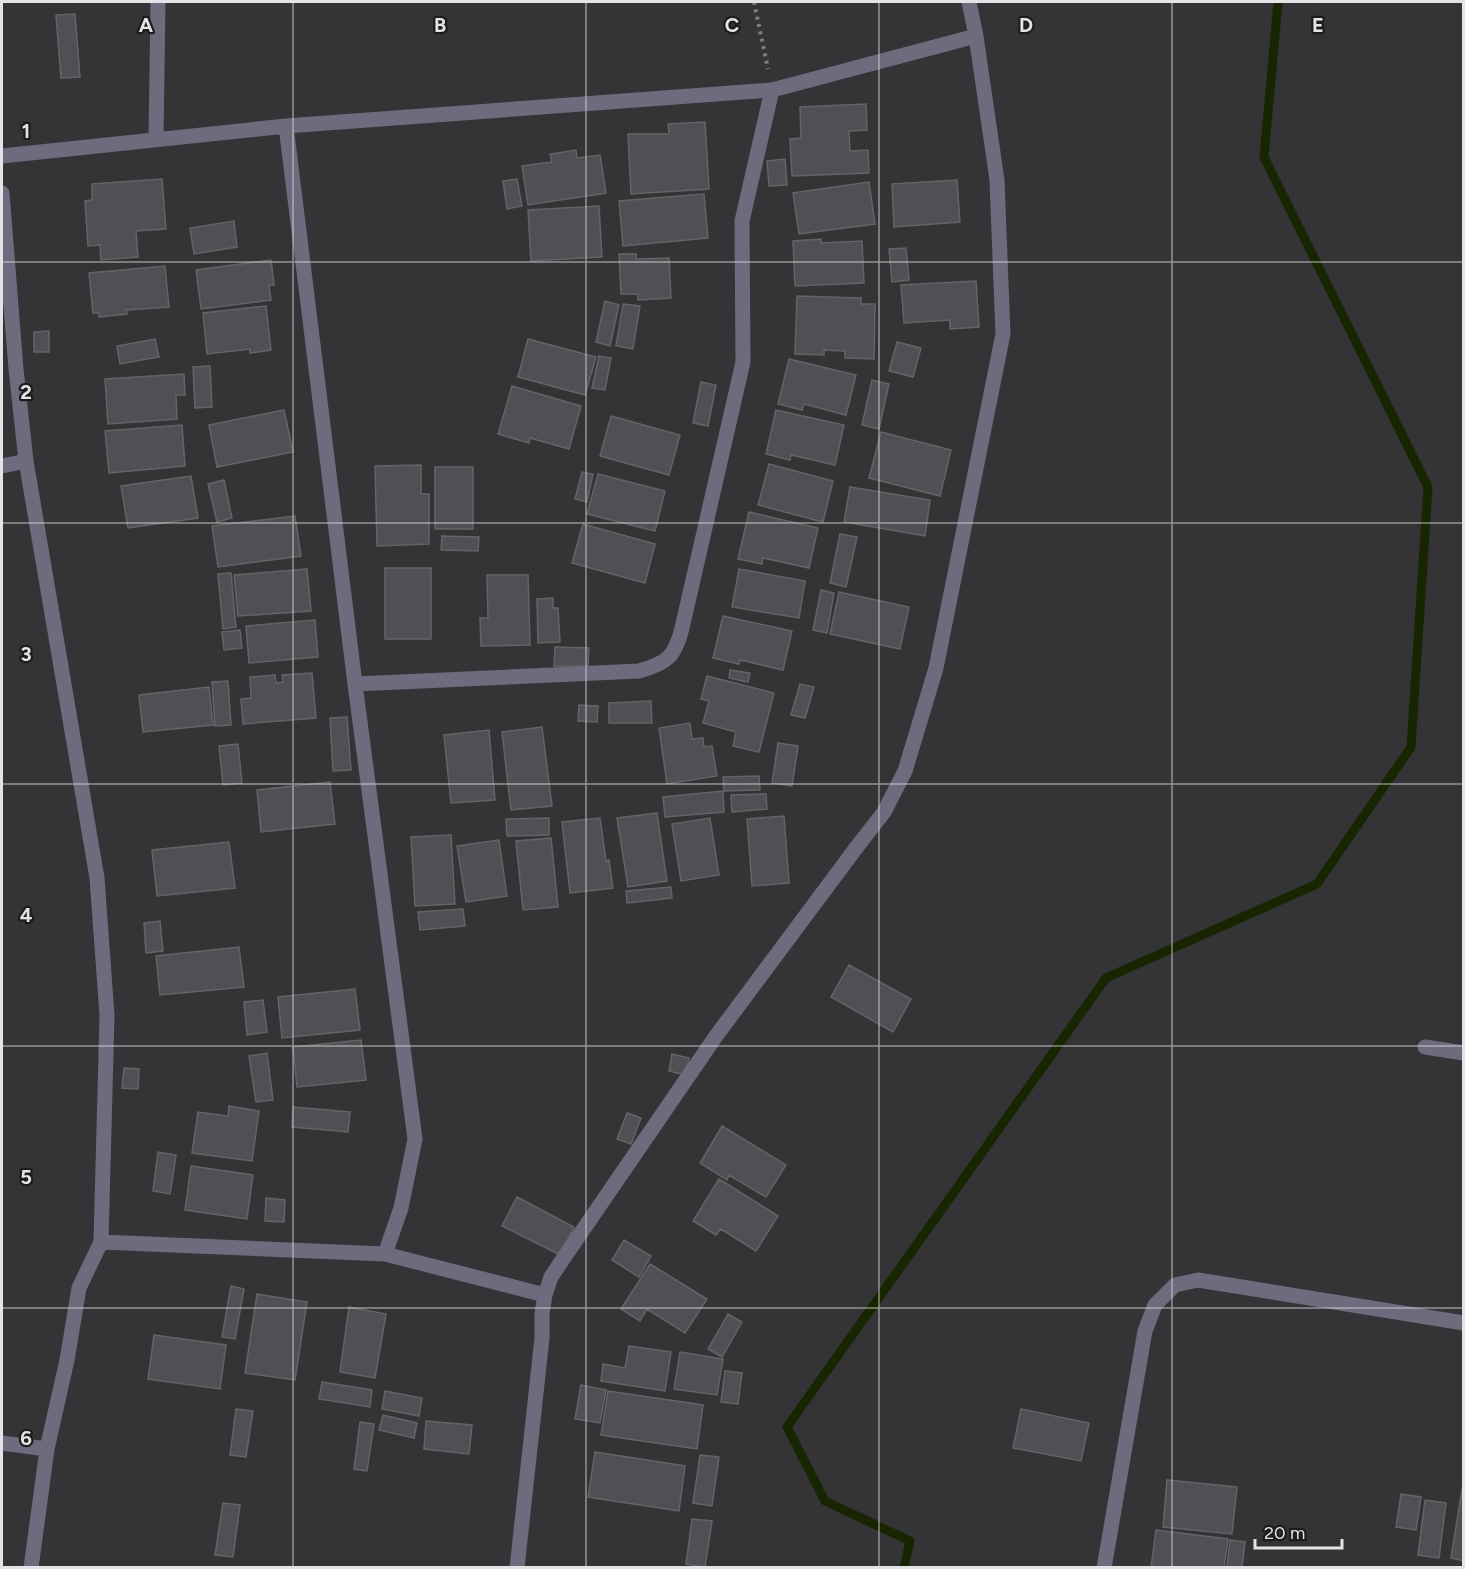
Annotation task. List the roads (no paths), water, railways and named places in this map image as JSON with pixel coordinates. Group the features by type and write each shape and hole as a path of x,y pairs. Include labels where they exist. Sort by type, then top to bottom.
{"street":[{"path":"156,139 158,2"},
{"path":"517,1568 542,1338 542,1314 551,1277 716,1036 884,812 906,771 936,668 1003,334 997,180 969,2"},
{"path":"2,156 286,126 772,90 976,36"},
{"path":"355,684 639,671 659,666 672,654 681,635 743,362 742,221 772,90"},
{"path":"286,126 355,684 415,1138 401,1208 385,1254"},
{"path":"2,193 26,461 97,878 107,1015 101,1242 79,1288 67,1360 48,1449 31,1568"},
{"path":"2,466 26,461"},
{"path":"1425,1047 1464,1053"},
{"path":"101,1242 385,1254 545,1295"},
{"path":"1104,1568 1145,1331 1155,1305 1175,1285 1198,1280 1464,1323"},
{"path":"2,1443 48,1449"}],"waterway":[{"path":"904,1568 910,1541 825,1501 787,1427 1106,978 1317,884 1411,747 1428,487 1264,157 1278,2"}]}
